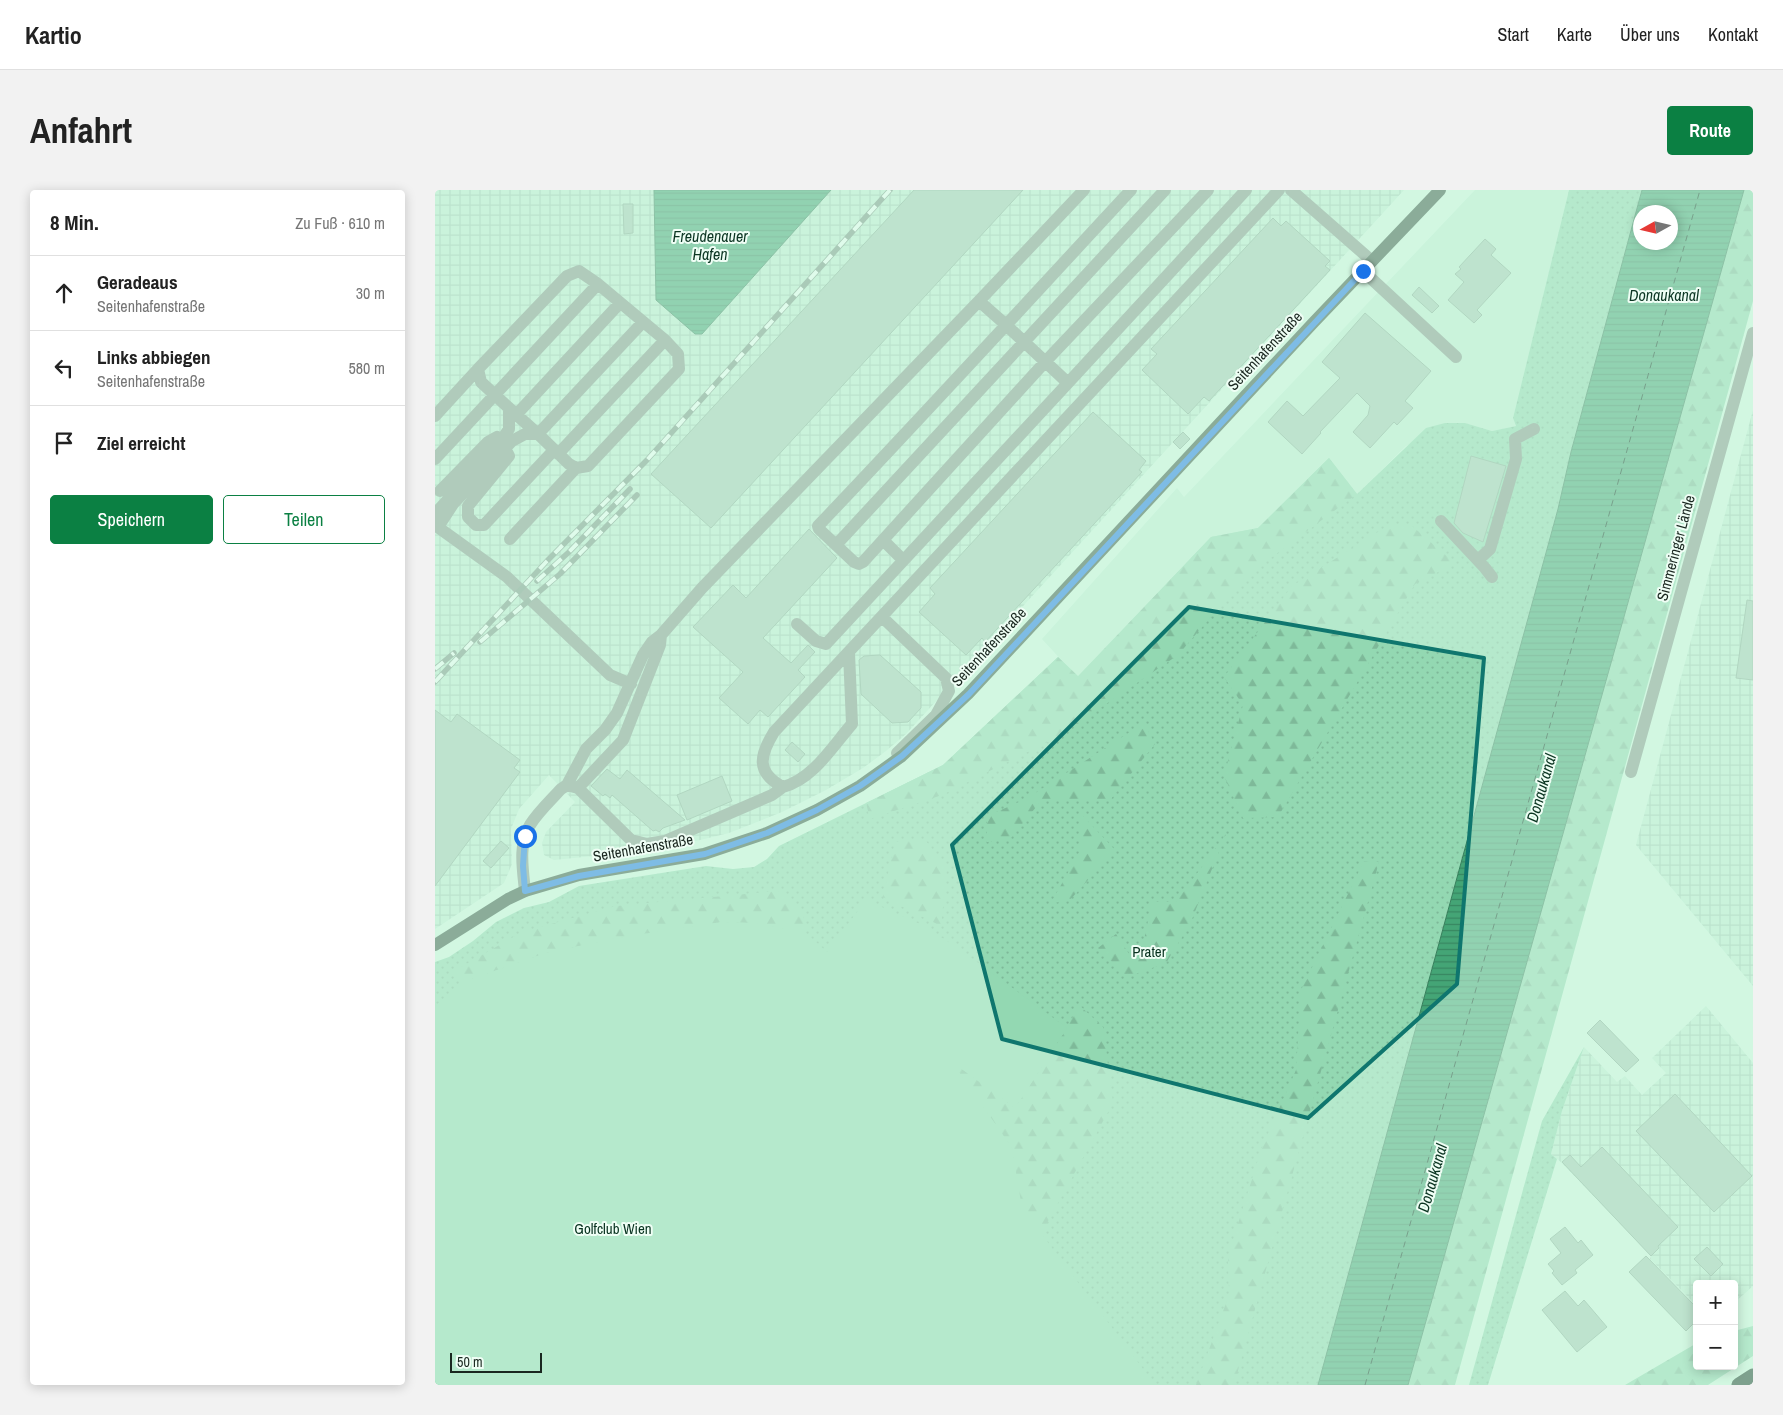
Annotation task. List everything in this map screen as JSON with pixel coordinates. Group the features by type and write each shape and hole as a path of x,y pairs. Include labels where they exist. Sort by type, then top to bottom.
{"highway":[{"path":"1739,1385 1753,1376"}],"main road":[{"name":"Seitenhafenstraße","path":"435,945 525,891 579,876 705,854 767,833 817,810 860,786 902,756 969,694 1440,190"}],"street":[{"path":"573,786 586,749 605,730 617,712 643,655 652,642 661,635 702,588 1084,190"},
{"path":"1131,190 1005,324 918,421 818,526 853,562 859,564 883,540 1045,362 1208,190"},
{"path":"836,545 1165,190"},
{"path":"797,624 816,641 826,644 1246,190"},
{"path":"783,787 771,780 765,771 763,760 767,745 787,717 882,618 1279,190"},
{"path":"1291,190 1372,261"},
{"path":"435,416 567,276 579,271 598,284 665,340 678,354 679,369 588,466 576,468 510,539"},
{"path":"1363,271 1456,357"},
{"path":"435,459 598,284"},
{"path":"979,301 1068,383"},
{"path":"620,303 512,412 509,429 503,445 437,526 507,577 610,675 631,684"},
{"path":"435,514 503,445 525,434 537,434 643,322"},
{"name":"Simmeringer Lände","path":"1631,772 1753,333"},
{"path":"440,491 488,442 497,437 509,456 467,506 468,517 476,526 484,525 665,340"},
{"path":"478,369 481,382 569,464 576,468"},
{"path":"1478,560 1490,549 1516,459 1515,439 1534,429"},
{"path":"1441,521 1492,577"},
{"path":"883,540 903,560"},
{"path":"882,618 946,678 949,691 937,715 901,748 884,769"},
{"path":"525,891 523,866 525,836 530,825 561,789 573,786 623,740 660,645 661,635"},
{"name":"Seitenhafenstraße","path":"573,786 631,840 647,844 665,841 772,795 783,787 796,783 812,770 852,724 849,653"}],"highlighted area":[{"path":"1189,607 1484,658 1457,984 1308,1118 1002,1039 952,845"}],"shaded area":[{"path":"435,190 654,190 656,300 702,334 831,190 1404,190 906,734 886,751 863,768 826,790 782,812 729,833 663,849 554,860 544,855 542,843 546,832 575,802 549,775 519,809 511,829 512,864 504,883 435,929"},
{"path":"1475,190 1569,190 1513,418 1516,426 1492,431 1465,423 1406,446 1357,494 1329,459 1258,528 1211,537 1077,677 1042,639 1177,488 1184,497"},
{"path":"1753,410 1753,986 1636,845"},
{"path":"1706,1006 1753,1063 1753,1286 1738,1299 1738,1280 1693,1280 1693,1302 1650,1259 1651,1256 1562,1163 1551,1154 1562,1111 1584,1047 1617,1082 1625,1076 1642,1095 1666,1073 1652,1058"}],"green space":[{"name":"Prater","path":"1569,190 1642,190 1638,205 1633,205 1633,223 1571,452 1558,509 1318,1385 435,1385 435,962 449,957 473,941 496,922 524,908 549,902 579,886 706,866 733,869 754,867 767,859 779,846 943,765 1058,657 1078,677 1211,537 1258,528 1329,458 1357,494 1426,428 1445,423 1465,423 1492,431 1516,426 1513,418"},
{"path":"1744,190 1753,190 1753,301 1455,1385 1408,1385"},
{"path":"1329,458 1357,494 1245,577 1178,655 1059,736 942,795 870,819 866,803 943,765 1058,657 1078,676 1211,537 1258,528"},
{"path":"1389,525 1412,526 1455,563 1415,584 1278,817 1243,818 1224,776 1243,705 1224,677 1292,586"},
{"path":"1144,723 1155,744 1110,800 1041,801 1009,840 987,842 987,816 1026,799"},
{"path":"1081,814 1115,850 1069,901 1051,903 1080,851"},
{"path":"1226,834 1190,924 1166,963 1127,977 1098,948 1116,934 1129,954 1143,945 1152,902 1176,902"},
{"path":"925,840 947,867 941,926 883,897 895,842"},
{"path":"1364,861 1379,862 1234,1385 1196,1385 1229,1295 1228,1256 1261,1150 1296,1070 1301,990"},
{"path":"778,891 803,911 805,932 752,923 722,922 617,938 546,953 463,982 454,971 522,932 616,906"},
{"name":"Golfclub Wien","path":"866,900 920,924 958,948 1067,1028 1015,1108 952,1062 1012,1148 1022,1208 1155,1385 435,1385 435,1006 463,982 546,953 617,938 722,922 752,923 805,932 827,952"},
{"path":"1079,1005 1103,1027 1113,1103 1041,1234 1021,1208 1012,1148 950,1060 1015,1108 1067,1028"},
{"path":"1584,1047 1562,1111 1551,1154 1557,1159 1488,1385 1469,1385 1542,1121"},
{"path":"1753,1326 1753,1356 1738,1366 1738,1330"},
{"path":"1693,1345 1693,1370 1731,1370 1708,1385 1625,1385"}],"water":[{"name":"Freudenauer Hafen","path":"654,190 831,190 702,334 695,334 656,300"},
{"name":"Donaukanal","path":"1642,190 1744,190 1408,1385 1318,1385 1558,509 1571,452 1633,223 1633,250 1678,250 1678,205 1638,205"}],"building":[{"path":"914,190 1023,190 711,528 651,474"},
{"path":"623,204 633,204 633,233 624,234"},
{"path":"1273,218 1281,226 1286,221 1330,261 1325,266 1330,270 1209,401 1204,397 1188,414 1142,370 1157,354 1151,349"},
{"path":"1485,239 1496,249 1491,255 1511,273 1477,310 1482,315 1474,323 1448,300 1464,282 1455,274 1461,269 1459,267"},
{"path":"1419,287 1439,306 1432,313 1412,295"},
{"path":"1365,313 1431,371 1405,401 1413,408 1397,425 1394,422 1370,448 1353,432 1368,415 1370,406 1357,393 1302,454 1268,422 1287,401 1303,416 1340,378 1322,362"},
{"path":"1093,412 1146,461 1139,470 1142,472 985,642 982,638 966,655 919,612 935,594 930,588"},
{"path":"1183,432 1190,439 1180,449 1173,442"},
{"path":"1471,456 1506,466 1483,542 1463,533 1454,523"},
{"path":"809,529 837,558 763,638 791,663 808,645 815,652 798,670 805,677 768,717 760,710 748,724 719,698 743,672 693,627 733,585 746,598"},
{"path":"1747,600 1753,601 1753,680 1736,678"},
{"path":"880,655 921,692 921,708 908,722 892,723 861,694 859,660 864,656"},
{"path":"435,710 451,722 457,714 520,760 514,768 520,772 435,886"},
{"path":"792,742 805,754 798,762 785,750"},
{"path":"607,769 620,779 627,770 685,820 663,828 659,832 653,831 612,795 610,798 605,794 603,796 591,786"},
{"path":"722,776 732,801 687,820 677,795"},
{"path":"501,841 509,848 491,868 483,861"},
{"path":"1600,1020 1639,1060 1626,1072 1587,1033"},
{"path":"1675,1094 1752,1176 1714,1212 1636,1131"},
{"path":"1602,1147 1678,1227 1658,1246 1659,1248 1651,1256 1562,1162 1570,1155 1581,1167"},
{"path":"1565,1227 1578,1243 1581,1240 1593,1255 1575,1270 1577,1273 1562,1285 1552,1273 1554,1271 1548,1264 1561,1253 1550,1239"},
{"path":"1707,1247 1723,1264 1711,1276 1694,1259"},
{"path":"1646,1256 1693,1304 1693,1324 1686,1331 1629,1272"},
{"path":"1565,1291 1578,1306 1584,1300 1607,1327 1577,1352 1542,1310"}],"ferry route":[{"path":"1365,1385 1700,190"}],"railway":[{"path":"435,682 547,561 647,460 890,190"},
{"path":"537,581 569,552 630,489"},
{"path":"480,642 560,574 637,495"},
{"path":"435,669 454,653"}],"route":[{"path":"525,836 523,848 525,891 579,876 705,854 767,833 817,810 860,786 902,756 969,694 1313,322 1363,271"}]}
